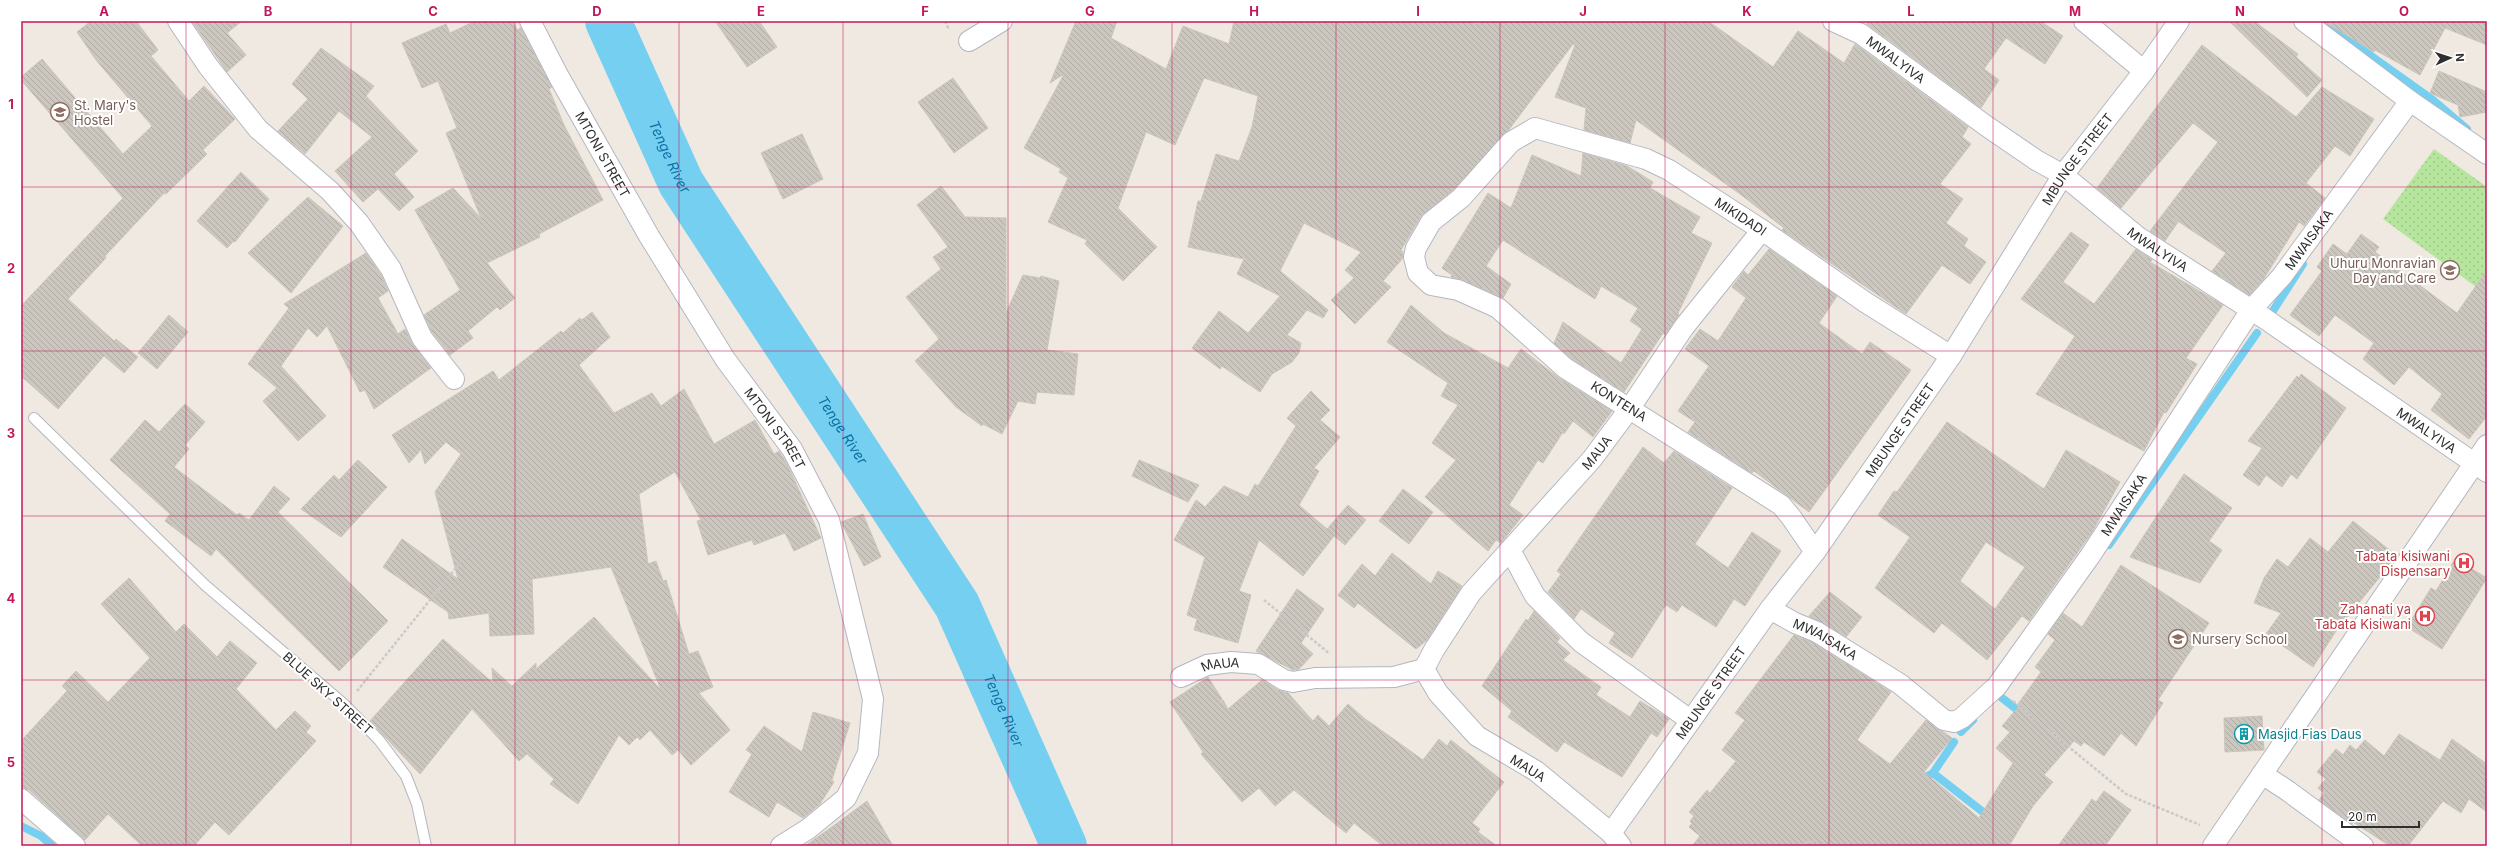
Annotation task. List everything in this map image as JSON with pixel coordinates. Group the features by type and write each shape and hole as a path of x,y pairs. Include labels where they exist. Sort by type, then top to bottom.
{"street":[{"path":"178,21 208,66 258,129 330,191 359,223 391,269 422,338 454,380"},
{"name":"MTONI STREET","path":"530,21 559,78 650,236 725,358 792,449 829,520 873,699 868,753 846,798 808,829 781,846"},
{"path":"969,41 1002,21"},
{"name":"MWALYIVA","path":"1833,21 1861,34 1985,125 2036,160 2063,175 2138,237 2251,310 2481,467"},
{"path":"2084,21 2144,71"},
{"name":"MBUNGE STREET","path":"1616,839 1690,720 1770,609 1815,552 1951,356 2063,175 2144,71 2179,21"},
{"path":"2304,21 2410,101 2487,154"},
{"name":"MWAISAKA","path":"1770,609 1794,623 1817,632 1900,684 1944,720 1954,722 1962,718 1998,686 2090,556 2251,310 2282,276 2410,101"},
{"name":"MIKIDADI","path":"1415,265 1416,248 1431,222 1461,198 1511,142 1535,128 1646,159 1694,184 1865,302 1951,356"},
{"name":"MAUA","path":"1181,677 1207,665 1249,662 1258,664 1284,680 1293,682 1315,678 1350,680 1394,677 1424,669 1434,650 1471,593 1592,459 1630,408 1684,327 1762,230"},
{"name":"KONTENA","path":"1415,265 1423,280 1431,285 1458,290 1498,308 1565,368 1781,505 1792,516 1815,552"},
{"path":"2217,840 2262,774 2481,467 2487,445"},
{"path":"1510,550 1535,596 1581,642 1690,720"},
{"name":"MAUA","path":"1424,669 1438,694 1477,736 1536,771 1616,839"},
{"path":"2262,774 2288,791 2363,846"},
{"path":"21,799 74,846"}],"lane":[{"name":"BLUE SKY STREET","path":"34,418 205,585 345,706 379,740 406,776 416,804 426,846"}],"path":[{"path":"345,706 471,549"},
{"path":"1264,600 1305,636 1326,648 1350,680"},
{"path":"1998,686 2022,711 2126,794 2217,840"},
{"path":"1803,846 1806,842 1812,842 1821,846"}],"green space":[{"path":"2434,149 2487,187 2487,295 2383,219"}],"building":[{"path":"91,21 136,21 158,50 151,56 189,101 204,86 235,119 203,150 207,154 166,194 164,193 105,256 106,258 68,299 114,341 116,339 138,357 124,373 104,356 58,409 21,376 21,306 123,198 21,80 21,77 42,59 123,154 152,126 96,60 77,32"},
{"path":"192,21 242,21 227,33 246,55 227,72"},
{"path":"475,21 513,21 517,30 521,28 552,87 549,89 564,125 603,200 539,234 540,237 487,263 515,298 500,310 497,307 468,331 473,338 450,355 432,332 424,315 460,290 415,210 453,188 481,218 446,133 457,128 438,81 422,88 402,43 446,24 450,33"},
{"path":"715,21 759,21 777,47 747,67"},
{"path":"1076,21 1117,21 1111,38 1166,69 1183,26 1229,44 1234,21 1459,21 1480,24 1481,21 1708,21 1773,67 1798,31 1844,63 1855,44 1968,127 1962,137 1971,144 1940,184 1963,199 1946,223 1968,239 1964,246 1986,262 1970,284 1942,265 1906,314 1782,230 1784,228 1740,194 1636,120 1630,143 1584,130 1586,108 1555,97 1575,45 1573,44 1508,131 1453,190 1421,216 1401,250 1403,252 1403,258 1383,281 1391,287 1355,324 1331,300 1354,278 1345,270 1361,252 1304,223 1280,271 1328,310 1323,318 1307,310 1287,335 1301,343 1299,353 1292,362 1272,374 1260,392 1222,366 1220,369 1192,348 1219,311 1248,333 1280,296 1237,274 1244,259 1188,247 1198,201 1201,201 1216,154 1239,161 1252,127 1258,96 1204,78 1175,145 1146,132 1118,208 1157,247 1123,281 1085,244 1087,240 1048,222 1068,178 1059,172 1061,169 1024,148 1064,74 1050,83"},
{"path":"1868,21 2040,21 2063,36 2045,64 2006,38 1984,69 1999,80 1981,108 1867,24"},
{"path":"2229,21 2254,21 2298,54 2296,57 2322,80 2307,97"},
{"path":"2323,21 2487,21 2487,45 2445,28 2420,75 2375,50 2374,52"},
{"path":"2202,45 2296,117 2322,87 2374,119 2350,156 2335,146 2306,183 2325,198 2304,226 2299,222 2263,280 2249,295 2212,271 2226,253 2167,214 2178,222 2165,241 2150,231 2218,142 2193,123 2121,208 2097,188"},
{"path":"321,48 374,86 366,96 418,151 394,174 414,197 399,211 378,189 363,202 335,171 372,137 339,111 305,154 278,131 308,99 292,84"},
{"path":"2439,71 2487,92 2487,112 2460,117 2458,105 2430,93"},
{"path":"953,78 988,128 954,153 918,102"},
{"path":"802,134 823,179 783,199 761,153"},
{"path":"1583,153 1627,166 1653,182 1650,188 1700,217 1691,233 1712,243 1678,313 1679,315 1665,335 1663,333 1624,392 1572,359 1554,343 1563,322 1621,363 1642,329 1630,321 1638,308 1601,286 1595,299 1503,240 1486,266 1511,284 1503,298 1463,280 1451,277 1452,275 1442,268 1488,193 1511,208 1532,155 1581,176"},
{"path":"241,172 269,199 235,242 234,241 227,248 197,221"},
{"path":"941,186 965,217 1006,218 1006,313 1023,275 1040,278 1041,276 1059,281 1047,350 1078,354 1074,395 1037,392 1035,404 1018,401 1002,434 983,424 982,426 956,407 915,361 939,339 906,297 941,269 933,257 948,247 917,205"},
{"path":"308,197 343,226 291,293 248,253"},
{"path":"2071,232 2089,245 2063,282 2094,304 2136,249 2152,260 2150,262 2223,305 2186,358 2197,364 2166,413 2164,412 2144,451 2036,394 2075,336 2021,299"},
{"path":"2361,234 2379,247 2375,252 2457,313 2487,270 2487,416 2469,439 2431,410 2442,394 2409,367 2394,385 2363,359 2374,343 2335,315 2319,336 2290,315 2322,271 2317,267 2333,244 2347,254"},
{"path":"1769,249 1837,296 1819,323 1862,354 1870,342 1911,370 1809,512 1754,471 1752,473 1688,432 1695,422 1678,411 1709,366 1685,349 1700,329 1718,341 1746,298 1732,287 1744,271 1748,275"},
{"path":"366,253 381,275 388,291 378,298 398,334 405,329 413,345 431,368 374,409 365,390 360,392 327,326 317,337 308,328 281,366 326,416 298,441 263,401 277,388 248,364 289,308 284,304"},
{"path":"1411,305 1444,333 1508,368 1521,349 1559,378 1612,411 1593,437 1573,421 1564,434 1563,432 1543,463 1538,460 1509,505 1523,515 1501,543 1496,540 1488,551 1425,497 1456,460 1432,443 1458,405 1441,396 1448,383 1387,342"},
{"path":"592,312 610,337 579,365 614,413 652,393 661,406 684,389 714,444 755,420 774,454 779,451 787,464 821,538 794,551 785,533 754,545 752,540 708,555 697,521 701,520 675,472 639,494 648,564 656,561 663,581 666,580 689,654 698,651 713,687 699,693 730,730 691,765 678,750 672,755 650,730 640,740 637,737 629,745 619,735 578,804 550,784 554,779 527,754 519,761 472,709 420,774 370,721 443,639 493,683 492,668 512,686 536,663 536,669 594,617 661,690 611,567 532,579 534,634 490,636 489,613 449,619 448,612 383,567 402,539 458,579 435,492 461,454 446,442 425,464 421,450 409,463 392,435 493,371 499,380 561,331 563,333 580,318 582,320"},
{"path":"169,315 188,332 157,369 138,353"},
{"path":"2301,374 2346,408 2297,479 2291,474 2282,487 2266,475 2259,486 2243,475 2262,448 2248,441 2297,376 2299,378"},
{"path":"1311,391 1330,410 1320,420 1340,437 1314,468 1319,471 1299,505 1327,529 1348,505 1366,520 1345,545 1334,536 1303,576 1259,540 1239,591 1251,595 1238,643 1194,630 1197,619 1187,615 1205,557 1174,540 1196,500 1205,507 1224,486 1248,497 1255,484 1258,486 1296,426 1287,418"},
{"path":"185,404 205,422 185,445 189,449 174,467 237,515 239,513 249,520 274,486 290,499 278,512 388,621 339,671 216,549 211,556 165,521 170,514 110,460 145,420 159,432"},
{"path":"1947,422 2044,489 2066,450 2120,482 2092,532 2029,621 2022,616 1987,660 1942,623 1934,633 1875,588 1910,537 1878,515 1894,491 1897,492","holes":["1986,542 2025,567 1995,609 1960,581"]},
{"path":"1643,447 1664,463 1674,451 1732,488 1695,544 1728,568 1752,532 1781,551 1745,606 1734,599 1716,627 1682,605 1677,612 1666,605 1632,658 1609,643 1615,633 1581,609 1574,619 1548,592 1561,574 1557,571"},
{"path":"358,460 387,487 341,537 301,509 334,475 339,480"},
{"path":"1139,460 1199,485 1188,502 1132,476"},
{"path":"2184,474 2232,508 2209,541 2222,550 2200,583 2130,557"},
{"path":"1403,489 1433,512 1409,544 1379,521"},
{"path":"863,514 881,557 864,566 841,522"},
{"path":"2353,521 2397,556 2336,631 2313,667 2266,634 2281,613 2254,603 2264,578 2277,559 2288,567 2310,538 2328,552"},
{"path":"1392,553 1431,584 1438,571 1462,586 1427,640 1416,649 1358,603 1354,608 1338,595 1362,564 1375,576"},
{"path":"2455,559 2487,578 2442,649 2407,627 2431,588 2436,591"},
{"path":"2121,565 2209,623 2158,700 2163,703 2136,746 2121,733 2104,756 2084,742 2081,746 2074,741 2044,775 2053,782 2033,806 2009,846 1692,846 1700,836 1689,827 1692,823 1690,821 1694,816 1689,812 1707,790 1710,793 1736,761 1722,750 1745,720 1735,713 1794,635 1812,642 1891,692 1857,740 1890,764 1926,720 1952,738 1924,772 1979,818 2013,763 1996,748 2010,732 2002,726 2020,705 2018,704 2041,672 2035,667 2055,640 2048,634 2063,613 2082,627"},
{"path":"129,578 176,632 184,624 217,657 230,641 257,663 236,689 276,730 295,711 311,726 306,732 316,741 229,835 215,822 194,846 142,846 108,814 85,840 29,790 21,788 21,741 67,691 62,686 76,671 108,702 150,658 101,604"},
{"path":"1297,589 1324,609 1301,643 1313,654 1299,669 1293,670 1256,651"},
{"path":"1830,592 1862,617 1846,637 1809,616"},
{"path":"1534,611 1560,638 1557,642 1570,653 1563,660 1601,687 1596,695 1630,717 1640,701 1669,719 1657,737 1651,733 1622,777 1564,742 1557,752 1508,717 1512,711 1482,686 1526,619 1528,621"},
{"path":"1208,677 1222,699 1220,704 1223,700 1228,709 1262,680 1278,690 1288,693 1313,721 1318,715 1329,726 1348,704 1364,718 1423,760 1439,739 1447,746 1451,740 1504,782 1472,823 1480,829 1478,832 1497,846 1383,846 1354,823 1346,833 1294,790 1275,806 1259,788 1242,802 1201,754 1203,752 1170,702"},
{"path":"813,712 850,723 832,780 834,782 820,804 803,818 777,802 769,817 729,792 752,754 746,750 764,726 802,752"},
{"name":"Masjid Fias Daus","path":"2262,716 2264,750 2225,752 2224,718"},
{"path":"2399,734 2440,760 2452,739 2487,764 2487,812 2469,799 2461,813 2443,801 2408,846 2390,846 2353,822 2352,824 2319,800 2324,793 2318,788 2326,779 2317,772 2336,749 2343,755 2350,745 2356,750 2365,740 2384,756"},
{"path":"2104,791 2131,810 2105,846 2058,846 2092,799 2096,802"},
{"path":"867,801 893,846 805,846 836,824"}],"waterway":[{"name":"Tenge River","path":"608,21 681,183 957,605 1064,846"},
{"path":"2322,21 2433,100 2467,129"},
{"path":"2271,314 2303,264"},
{"path":"2109,545 2257,333"},
{"path":"1997,694 2024,715"},
{"path":"1961,732 1973,720"},
{"path":"1919,781 1933,773 1954,742"},
{"path":"1933,773 1983,812"},
{"path":"21,826 41,836 52,846"}],"place":[{"name":"St. Mary's Hostel","path":"60,112"},
{"name":"Uhuru Monravian Day and Care","path":"2450,270"},
{"name":"Tabata kisiwani Dispensary","path":"2464,563"},
{"name":"Zahanati ya Tabata Kisiwani","path":"2425,616"},
{"name":"Nursery School","path":"2178,639"},
{"name":"Masjid Fias Daus","path":"2244,734"}]}
